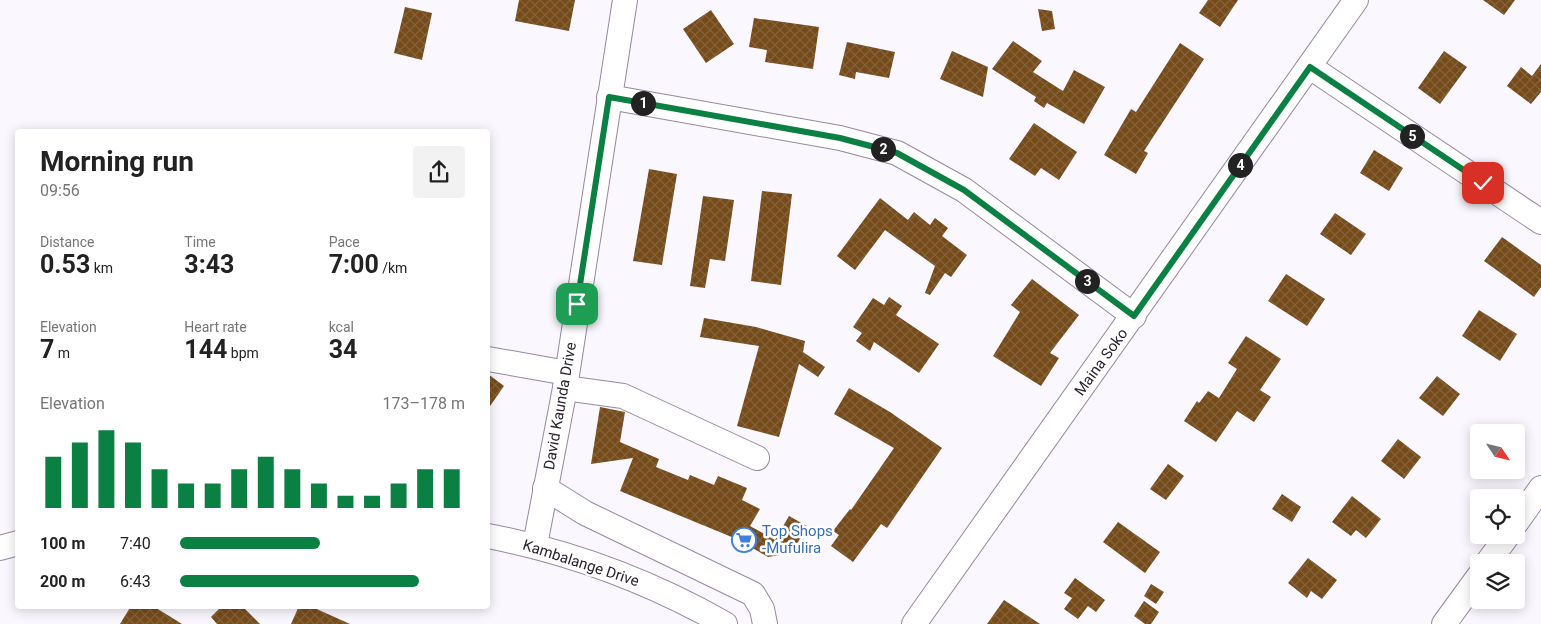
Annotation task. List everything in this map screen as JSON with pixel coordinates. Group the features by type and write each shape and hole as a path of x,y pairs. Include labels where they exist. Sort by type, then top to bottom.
{"street":[{"name":"David Kaunda Drive","path":"535,545 566,380 625,0"},
{"name":"Maina Soko","path":"914,624 1356,0"},
{"path":"1310,67 1541,222"},
{"path":"609,97 840,138 897,153 964,190 1134,316"},
{"path":"490,360 623,396 757,458"},
{"path":"546,488 585,512 753,594 762,609 765,624"},
{"path":"1525,510 1541,488"},
{"name":"Kambalange Drive","path":"490,536 535,545 627,575 725,624"},
{"path":"0,548 15,544"},
{"path":"1444,624 1470,588"}],"building":[{"path":"519,0 575,0 569,31 515,21"},
{"path":"1208,0 1238,0 1220,27 1199,13"},
{"path":"1483,0 1515,0 1504,15"},
{"path":"405,7 432,13 422,60 394,53"},
{"path":"1038,9 1052,11 1055,29 1042,31"},
{"path":"711,10 734,44 706,63 683,29"},
{"path":"754,18 819,27 813,69 765,62 767,50 749,47"},
{"path":"1013,41 1042,61 1033,72 1063,91 1074,70 1105,87 1084,124 1047,103 1044,108 1034,101 1036,97 992,69"},
{"path":"847,42 895,52 889,78 856,72 855,79 839,75"},
{"path":"1180,43 1204,59 1144,151 1148,153 1136,174 1104,155 1131,109 1136,112"},
{"path":"952,51 988,67 983,97 940,79"},
{"path":"1444,51 1467,67 1440,104 1418,88"},
{"path":"1541,64 1541,92 1531,104 1507,86 1521,67 1532,76"},
{"path":"1034,123 1077,152 1059,180 1041,168 1035,176 1009,159"},
{"path":"1374,150 1403,168 1389,191 1360,173"},
{"path":"649,169 677,174 662,265 633,261"},
{"path":"762,191 792,194 781,285 751,281"},
{"path":"703,196 734,200 725,261 710,259 705,288 690,286"},
{"path":"880,198 908,220 914,212 930,225 935,218 948,228 942,236 967,255 951,277 945,273 930,295 925,293 935,266 885,230 855,270 837,256"},
{"path":"1335,213 1366,234 1351,255 1320,234"},
{"path":"1502,237 1541,265 1541,287 1534,297 1484,261"},
{"path":"1286,274 1325,299 1307,326 1268,301"},
{"path":"1032,279 1079,315 1050,353 1059,358 1041,386 993,356 1020,312 1011,305"},
{"path":"889,297 902,306 896,315 939,344 919,373 874,342 870,351 856,341 862,333 853,327 873,298 884,305"},
{"path":"1479,310 1517,334 1500,361 1462,336"},
{"path":"704,318 756,327 805,341 803,352 825,367 818,377 799,364 779,437 737,426 759,346 700,337"},
{"path":"1246,336 1281,359 1260,390 1271,397 1254,422 1237,411 1216,442 1184,421 1197,401 1199,403 1208,391 1219,398 1237,369 1228,363"},
{"path":"490,376 504,386 490,406"},
{"path":"1437,376 1460,394 1443,416 1419,398"},
{"path":"849,388 890,412 942,448 887,528 881,524 853,562 831,546 839,535 833,531 851,510 894,448 834,414"},
{"path":"600,407 625,412 620,442 659,459 656,467 688,480 690,475 714,485 718,476 747,488 742,500 760,509 750,526 775,540 789,516 807,526 792,553 768,557 739,540 620,491 633,458 591,464"},
{"path":"1398,439 1421,457 1404,479 1381,461"},
{"path":"1168,464 1184,476 1166,500 1150,489"},
{"path":"1282,494 1301,507 1292,522 1272,509"},
{"path":"1352,496 1381,519 1366,538 1356,530 1351,536 1332,522"},
{"path":"1118,522 1160,552 1145,573 1103,542"},
{"path":"1308,558 1337,580 1322,599 1311,591 1307,598 1288,583"},
{"path":"1075,578 1105,600 1096,612 1088,606 1078,619 1064,609 1072,598 1064,593"},
{"path":"1151,584 1164,592 1156,604 1144,596"},
{"path":"1004,600 1040,624 987,624"},
{"path":"1144,601 1159,612 1151,624 1145,624 1134,616"},
{"path":"129,609 158,609 182,624 120,624"},
{"path":"219,609 245,609 260,624 217,624 211,617"},
{"path":"298,609 317,609 350,624 291,624"}],"place":[{"name":"Top Shops -Mufulira","path":"744,540"}],"route":[{"path":"577,304 609,97 840,138 897,153 964,190 1134,316 1310,67 1483,183"}]}
